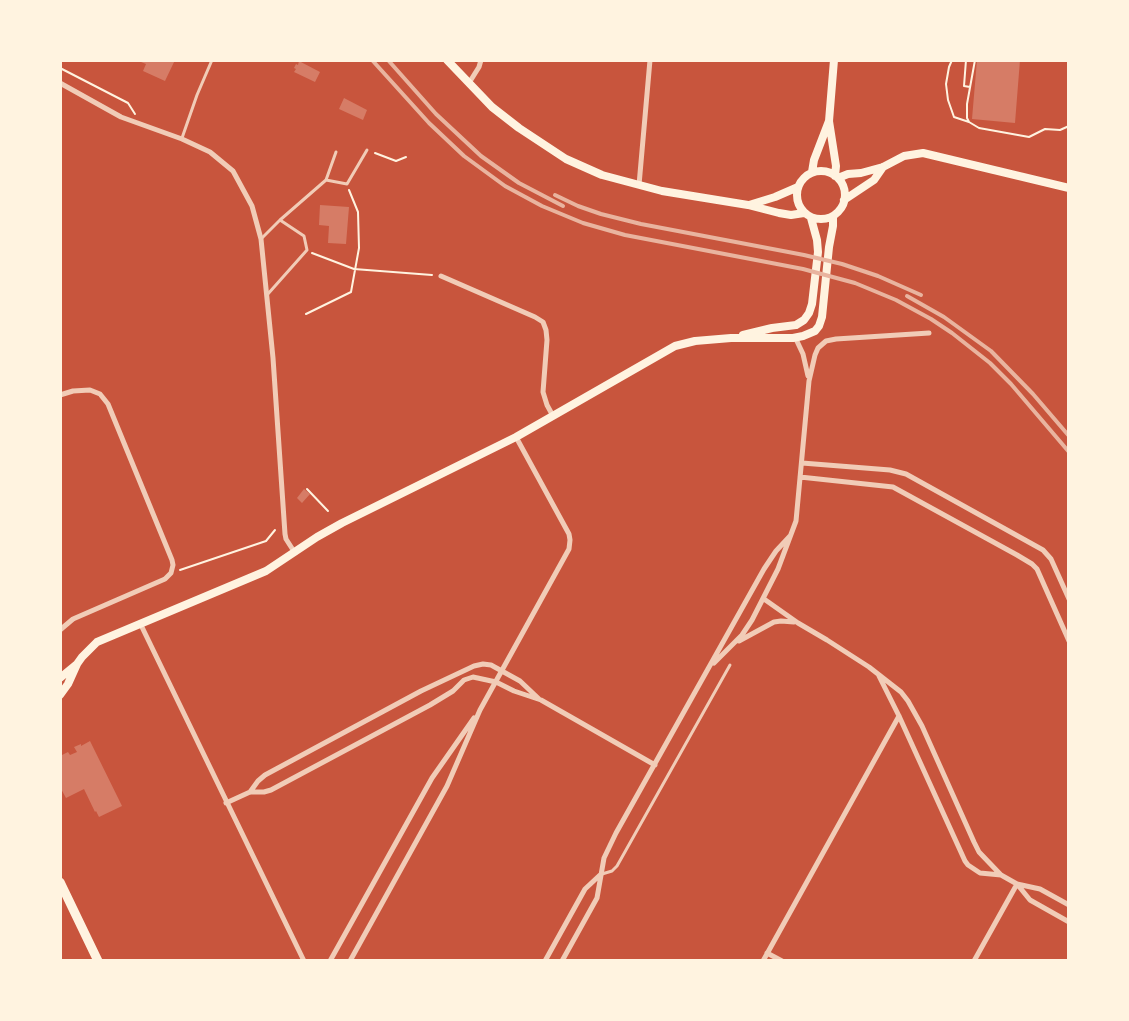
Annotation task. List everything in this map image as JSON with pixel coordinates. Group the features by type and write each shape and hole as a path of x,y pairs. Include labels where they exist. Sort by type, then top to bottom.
{"main road":[{"path":"447,60 501,114 566,159 602,175 662,192 748,205 768,211 808,216 818,220 826,219 838,212 845,192 842,184 828,172 812,172 798,187 748,205"},
{"path":"834,60 829,121 836,177"},
{"path":"812,172 814,160 829,121"},
{"path":"836,177 883,167 904,156 917,153 1069,188"},
{"path":"844,200 874,180 883,167"},
{"path":"731,338 767,329 794,326 801,323 810,312 817,245 808,216 797,201 798,187"},
{"path":"60,678 77,664 90,647 97,642 266,571 342,523 516,437 675,346 695,341 731,338 795,338 815,331 822,317 833,216"},
{"path":"60,695 77,664"},
{"path":"60,882 98,961"}],"street":[{"path":"469,83 481,60"},
{"path":"639,185 650,60"},
{"path":"60,83 134,123 182,139 210,152 233,171 252,206 261,239 273,358 283,521 286,539 295,553"},
{"path":"441,276 543,322 547,340 543,392 553,416"},
{"path":"707,671 745,631 764,599 797,519 809,381 815,354 824,342 836,339 929,333"},
{"path":"795,338 803,356 809,381"},
{"path":"60,395 73,391 90,390 100,394 108,404 173,565 171,573 165,579 73,619 60,630"},
{"path":"350,961 447,786 480,710 569,549 568,534 516,437"},
{"path":"802,463 896,471 906,474 1046,552 1069,598"},
{"path":"839,481 841,466"},
{"path":"800,477 896,488 1032,564 1043,581 1069,641"},
{"path":"562,961 597,898 604,856 769,560 790,536"},
{"path":"764,599 878,674 901,692 930,744 981,855 1001,875 1017,884 1040,889 1069,905"},
{"path":"730,646 774,622 798,623"},
{"path":"140,623 304,961"},
{"path":"250,792 265,775 471,667 490,665 520,681 540,700"},
{"path":"878,674 965,861 980,873 1001,875"},
{"path":"226,803 250,792 271,790 430,705 453,691 466,679 476,677 540,700 655,765"},
{"path":"330,961 432,778 480,710"},
{"path":"763,961 899,716"},
{"path":"545,961 585,889 600,875"},
{"path":"1017,884 1030,900 1069,922"},
{"path":"974,961 1017,884"},
{"path":"767,953 782,961"}],"lane":[{"path":"182,139 212,60"},
{"path":"326,180 347,184 367,150"},
{"path":"261,239 326,180 336,152"},
{"path":"266,295 307,250 304,236 280,220"},
{"path":"600,875 612,871 617,866 730,665"}],"path":[{"path":"952,60 948,67 946,84 948,100 954,117 979,128 1029,137 1045,129 1060,130 1069,126"},
{"path":"966,60 964,86 970,87"},
{"path":"969,122 967,118 975,60"},
{"path":"60,68 128,103 135,111 134,123"},
{"path":"367,150 396,161 406,157"},
{"path":"306,314 351,292 359,248 358,212 347,184"},
{"path":"307,250 354,269 441,276"},
{"path":"307,489 328,511"},
{"path":"171,573 266,541 283,521"}],"building":[{"path":"136,60 175,60 165,81 143,71 146,64"},
{"path":"977,60 1020,60 1015,123 972,119"},
{"path":"299,61 320,72 315,82 294,72"},
{"path":"344,98 367,110 363,120 339,109"},
{"path":"320,205 349,207 346,244 328,243 329,226 319,225"},
{"path":"304,489 310,494 302,503 297,498"},
{"path":"90,741 122,806 99,817 84,789 66,798 60,787 60,756 68,752 70,755 77,752 74,747"}],"railway":[{"path":"372,60 429,123 464,156 505,186 542,206 583,223 625,235 803,269 855,283 896,300 931,319 990,363 1069,452"},
{"path":"388,60 436,114 481,156 519,183 563,206"},
{"path":"555,195 601,214 641,224 842,264 878,276 921,295"},
{"path":"907,296 944,317 991,351 1033,394 1069,436"}]}
